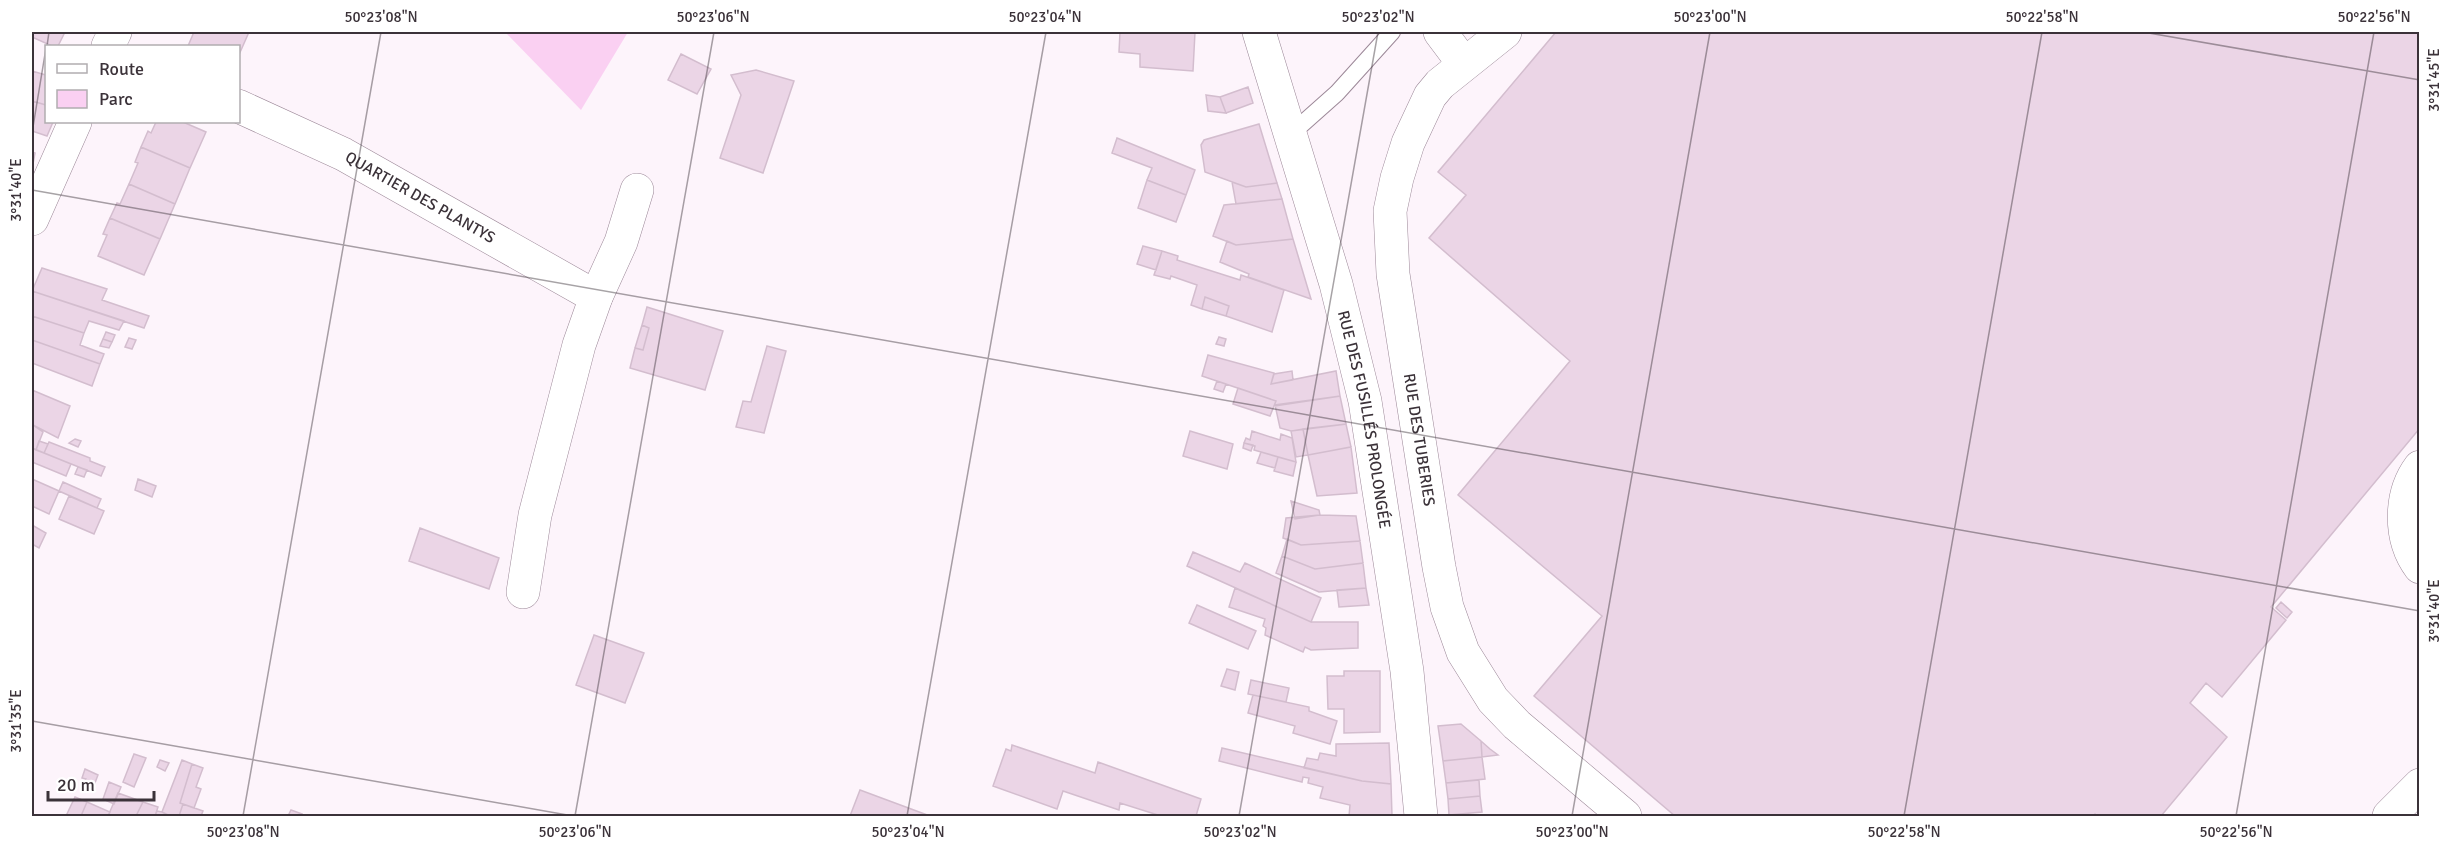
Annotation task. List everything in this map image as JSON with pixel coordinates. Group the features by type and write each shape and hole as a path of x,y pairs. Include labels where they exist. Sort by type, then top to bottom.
{"street":[{"name":"RUE DES FUSILLÉS PROLONGÉE","path":"1259,32 1292,133 1336,284 1365,400 1407,671 1421,816"},
{"path":"1440,32 1464,64"},
{"name":"RUE DES TUBERIES","path":"1505,32 1440,84 1430,96 1415,124 1397,178 1390,211 1389,230 1393,274 1442,585 1463,652 1493,700 1517,725 1625,816"},
{"name":"QUARTIER DES PLANTYS","path":"240,107 344,154 596,297"},
{"path":"32,219 75,123"},
{"path":"523,592 535,515 579,345 596,297 621,242 637,190"},
{"path":"2420,467 2408,494 2404,522 2411,554 2420,567"},
{"path":"2389,816 2420,785"}],"lane":[{"path":"1292,133 1337,93 1392,32"}],"green space":[{"path":"505,32 628,32 581,110"}],"building":[{"path":"32,32 65,32 58,45 50,45 32,37"},
{"path":"194,32 249,32 240,52 240,45 188,45"},
{"path":"1120,32 1195,32 1193,71 1140,67 1140,54 1119,52"},
{"path":"1556,32 2420,32 2420,428 2271,607 2286,620 2222,697 2206,683 2190,703 2227,737 2161,816 2097,816 2095,814 2093,816 1675,816 1534,696 1602,616 1458,495 1570,361 1429,238 1466,195 1438,172"},
{"path":"681,54 711,69 697,94 668,80"},
{"path":"756,70 794,81 763,173 720,158 741,95 731,75"},
{"path":"32,71 45,75 45,105 32,101"},
{"path":"1248,87 1253,103 1226,113 1220,97"},
{"path":"1206,95 1220,97 1226,113 1208,111"},
{"path":"32,101 45,105 45,123 53,123 47,136 32,131"},
{"path":"156,123 185,123 206,132 190,168 141,147 148,131 151,133"},
{"path":"1259,124 1277,183 1246,187 1205,172 1201,145 1204,140"},
{"path":"1117,138 1195,170 1186,195 1147,180 1152,168 1112,153"},
{"path":"141,147 190,168 175,204 129,184 138,163 135,162"},
{"path":"32,152 35,153 32,169"},
{"path":"1147,180 1186,195 1176,222 1138,208"},
{"path":"1232,182 1246,187 1277,183 1282,199 1236,204"},
{"path":"129,184 175,204 160,239 110,218 117,203 120,204"},
{"path":"1282,199 1293,239 1236,245 1213,236 1224,205"},
{"path":"110,218 160,239 144,275 98,256 107,235 103,234"},
{"path":"1293,239 1311,299 1248,277 1249,274 1220,262 1227,241 1236,245"},
{"path":"1143,246 1162,251 1156,270 1137,264"},
{"path":"1162,251 1178,256 1177,260 1240,280 1241,275 1284,290 1272,332 1226,316 1229,306 1205,297 1202,309 1191,305 1197,285 1171,276 1170,279 1154,275"},
{"path":"42,268 107,289 102,300 149,316 144,328 32,291"},
{"path":"32,291 124,321 119,330 89,321 84,333 32,316"},
{"path":"1205,297 1229,306 1226,316 1202,309"},
{"path":"647,307 723,331 705,390 630,368 635,348 643,350 649,328 642,325"},
{"path":"32,316 84,333 80,345 104,354 100,364 32,340"},
{"path":"642,325 649,328 643,350 635,348"},
{"path":"106,332 115,335 112,342 103,339"},
{"path":"1219,337 1226,339 1224,346 1216,344"},
{"path":"129,338 136,340 132,349 125,347"},
{"path":"103,339 112,342 109,348 100,346"},
{"path":"32,340 100,364 92,386 32,363"},
{"path":"767,346 786,351 764,433 736,427 743,401 751,402"},
{"path":"1208,355 1274,373 1271,384 1336,371 1340,396 1274,406 1276,401 1202,376"},
{"path":"1292,371 1293,380 1271,384 1274,374"},
{"path":"1217,381 1226,384 1223,392 1214,389"},
{"path":"1238,388 1276,401 1270,416 1233,404"},
{"path":"32,390 70,406 58,438 33,425"},
{"path":"1340,396 1346,424 1291,431 1280,428 1275,405"},
{"path":"32,420 33,425 43,432 36,450 32,448"},
{"path":"1346,424 1351,447 1308,455 1303,429"},
{"path":"1303,429 1308,455 1296,457 1291,431"},
{"path":"1190,431 1233,444 1227,469 1183,456"},
{"path":"1252,431 1280,440 1281,434 1292,438 1296,462 1254,450 1255,446 1244,443 1246,438 1250,440"},
{"path":"75,439 81,441 78,447 69,443"},
{"path":"39,441 48,444 44,453 36,450"},
{"path":"49,442 90,458 90,461 105,467 101,476 44,453"},
{"path":"1244,443 1253,445 1251,451 1243,448"},
{"path":"1351,447 1357,493 1317,496 1308,455"},
{"path":"32,448 71,464 66,476 32,462"},
{"path":"1261,452 1278,457 1275,468 1257,463"},
{"path":"1278,457 1296,462 1293,476 1274,471"},
{"path":"78,467 87,470 84,477 75,474"},
{"path":"32,479 59,491 49,514 32,506"},
{"path":"138,479 156,486 152,497 135,490"},
{"path":"63,482 101,499 97,508 59,491"},
{"path":"69,496 104,511 94,534 59,519"},
{"path":"1291,501 1319,510 1320,515 1295,519"},
{"path":"1320,515 1356,516 1360,541 1301,545 1283,538 1286,518"},
{"path":"32,525 46,533 39,548 32,544"},
{"path":"420,528 499,558 489,589 409,561"},
{"path":"1287,539 1301,545 1360,541 1363,563 1315,569 1282,556"},
{"path":"1193,552 1240,572 1245,563 1321,598 1311,622 1187,566"},
{"path":"1282,556 1315,569 1363,563 1366,588 1319,592 1276,573"},
{"path":"1235,588 1311,622 1358,622 1358,648 1311,650 1305,647 1303,652 1265,635 1266,628 1263,626 1265,619 1229,607"},
{"path":"1366,588 1369,605 1339,607 1337,590"},
{"path":"2281,602 2292,612 2287,618 2276,608"},
{"path":"1197,605 1256,631 1248,649 1189,623"},
{"path":"594,635 644,653 625,703 576,685"},
{"path":"1227,669 1239,672 1235,690 1221,686"},
{"path":"1344,671 1380,671 1380,732 1344,733 1344,709 1328,709 1327,676 1344,676"},
{"path":"1251,680 1289,688 1286,702 1248,694"},
{"path":"1253,695 1309,707 1309,711 1337,721 1330,744 1293,733 1295,726 1248,713"},
{"path":"1461,724 1481,741 1482,757 1443,761 1438,726"},
{"path":"1481,741 1490,749 1498,755 1482,757"},
{"path":"1389,743 1391,784 1362,781 1304,768 1307,758 1318,760 1320,753 1336,756 1336,744"},
{"path":"1012,745 1095,773 1098,762 1201,799 1196,816 1161,816 1120,803 1119,810 1063,791 1057,809 993,786 1006,749 1011,751"},
{"path":"1222,748 1362,781 1391,784 1392,816 1349,816 1350,805 1320,798 1323,787 1308,783 1309,778 1303,777 1302,782 1219,761"},
{"path":"134,754 146,758 134,787 123,782"},
{"path":"1482,757 1485,779 1446,783 1443,761"},
{"path":"160,760 169,763 165,771 157,767"},
{"path":"182,760 192,764 180,803 183,804 179,816 170,816 162,812"},
{"path":"192,764 203,768 196,787 201,789 194,808 180,803"},
{"path":"85,769 98,775 93,788 84,785 86,779 82,778"},
{"path":"1479,780 1480,796 1448,799 1446,783"},
{"path":"109,782 121,787 114,804 103,799"},
{"path":"860,790 930,816 850,816"},
{"path":"118,793 143,802 136,816 108,816"},
{"path":"1480,796 1482,812 1449,815 1448,799"},
{"path":"75,797 87,802 81,816 66,816"},
{"path":"87,802 110,812 108,816 81,816"},
{"path":"143,802 158,807 155,816 136,816"},
{"path":"183,804 203,811 201,816 179,816"},
{"path":"291,810 302,814 301,816 288,816"},
{"path":"157,811 162,812 170,816 155,816"}]}
